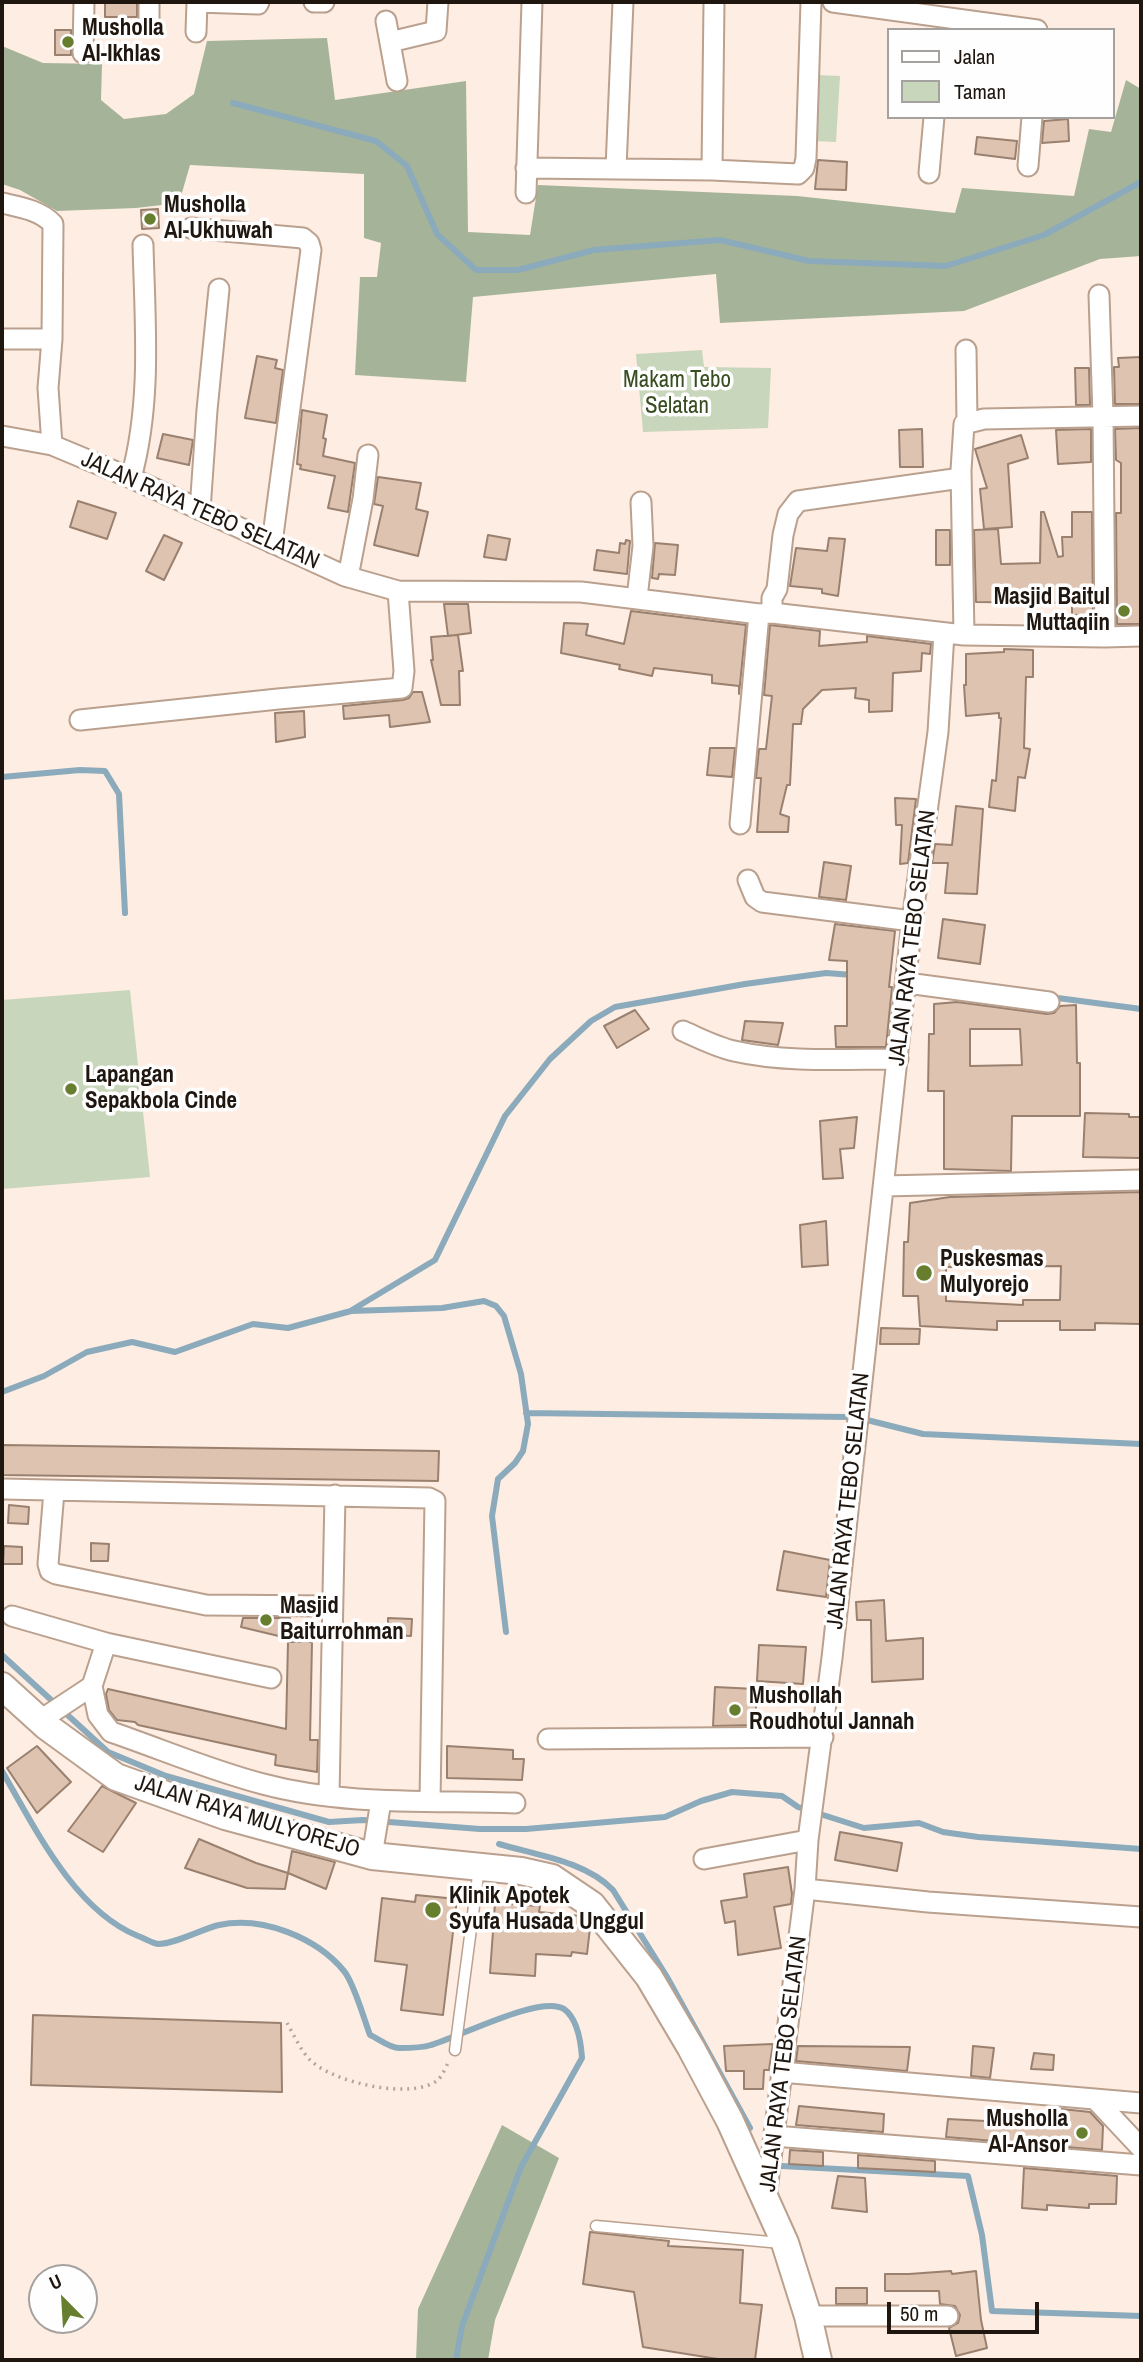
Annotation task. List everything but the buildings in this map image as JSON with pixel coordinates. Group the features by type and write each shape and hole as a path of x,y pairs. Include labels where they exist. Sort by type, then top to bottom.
{"main road":[{"name":"JALAN RAYA MULYOREJO","path":"2,1686 47,1716 117,1777 225,1816 479,1867 521,1871 552,1878 592,1905 649,1978 730,2121 766,2198"},
{"name":"JALAN RAYA TEBO SELATAN","path":"766,2198 785,2243 808,2316 818,2360"}],"street":[{"path":"83,53 84,2"},
{"path":"196,32 197,2 259,2"},
{"path":"314,2 324,2"},
{"path":"390,42 436,31 438,2"},
{"path":"526,193 532,2"},
{"path":"616,168 623,2"},
{"path":"712,170 714,2"},
{"path":"526,168 712,170 794,175 804,168 811,2"},
{"path":"833,2 1022,28"},
{"path":"386,22 397,81"},
{"path":"929,173 934,119"},
{"path":"1028,166 1032,119"},
{"path":"2,203 26,209 47,218 53,224 52,339 48,388 52,444"},
{"path":"191,228 303,239 309,243 311,250 272,543"},
{"path":"131,478 139,447 145,395 143,245"},
{"path":"200,510 219,289"},
{"path":"1099,295 1105,637"},
{"path":"2,339 52,339"},
{"path":"965,350 967,422"},
{"path":"964,635 962,427 967,422 984,419 1141,416"},
{"name":"JALAN RAYA TEBO SELATAN","path":"2,436 52,444 348,577 398,591 582,592 964,635 1141,636"},
{"path":"348,577 368,456"},
{"path":"740,824 766,614 776,589 788,514 799,501 961,478"},
{"path":"637,598 643,546 641,502"},
{"path":"80,720 402,688 404,671 398,591"},
{"name":"JALAN RAYA TEBO SELATAN","path":"766,2198 805,1888 809,1833 823,1737 912,921 939,732 944,633"},
{"path":"748,880 755,897 762,902 912,921"},
{"path":"906,983 1049,1002"},
{"path":"683,1031 730,1050 752,1055 784,1058 898,1059"},
{"path":"884,1186 1141,1180"},
{"path":"3,1489 429,1497 435,1501 430,1800"},
{"path":"54,1491 48,1564 50,1571 56,1574 205,1605 332,1606"},
{"path":"328,1795 335,1495"},
{"path":"12,1616 106,1643 271,1678"},
{"path":"47,1716 84,1692 106,1643"},
{"path":"84,1692 111,1732 264,1784 380,1806 430,1800 515,1803"},
{"path":"548,1739 823,1737"},
{"path":"374,1845 380,1806"},
{"path":"704,1859 809,1833"},
{"path":"805,1888 928,1902 1141,1917"},
{"path":"781,2072 1141,2103"},
{"path":"1095,2099 1141,2148"},
{"path":"774,2136 1141,2165"},
{"path":"808,2316 948,2316"}],"lane":[{"path":"455,2050 479,1867"},
{"path":"596,2226 785,2243"}],"path":[{"path":"287,2024 309,2060 335,2077 397,2090 418,2088 438,2079 455,2050"}],"green space":[{"path":"327,38 335,100 466,81 468,232 530,235 538,185 797,196 955,213 962,188 1074,196 1089,129 1111,132 1126,80 1141,89 1141,256 1100,259 964,311 720,323 716,274 473,297 466,382 355,375 360,277 377,277 381,243 364,238 364,174 190,165 179,203 136,208 57,211 20,190 2,184 2,46 43,63 102,64 101,100 124,119 166,114 194,94 207,41"},
{"path":"817,75 840,76 836,142 813,141"},
{"name":"Makam Tebo Selatan","path":"702,350 704,367 771,368 768,428 643,432 636,354"},
{"name":"Lapangan Sepakbola Cinde","path":"130,990 150,1177 2,1189 2,1000"},
{"path":"502,2125 559,2158 495,2320 488,2360 416,2360 418,2309"}],"waterway":[{"path":"233,103 376,141 407,166 437,234 476,270 518,270 594,250 720,240 809,261 946,266 1044,235 1141,182"},
{"path":"2,777 80,770 105,771 119,794 125,913"},
{"path":"352,1310 435,1260 505,1116 550,1059 591,1021 615,1007 745,984 826,973 853,975"},
{"path":"1050,997 1141,1009"},
{"path":"2,1392 44,1376 87,1352 132,1342 175,1352 253,1324 288,1328 351,1311 442,1308 484,1301 496,1306 504,1316 521,1374 528,1424 523,1451 498,1479 492,1516 506,1632"},
{"path":"526,1413 848,1417"},
{"path":"867,1420 923,1434 1141,1444"},
{"path":"2,1655 108,1752 166,1776 329,1822 363,1820 480,1829 526,1829 665,1817 701,1801 732,1792 782,1796 798,1807 864,1828 919,1823 943,1832 978,1837 1141,1849"},
{"path":"2,1771 58,1865 94,1907 115,1924 158,1944 172,1942 219,1925 236,1923 270,1927 303,1939 319,1948 344,1971 355,1992 370,2035 392,2047 427,2046 537,2007 553,2006 569,2013 578,2032 582,2058 521,2167 462,2326 456,2360"},
{"path":"499,1844 589,1872 613,1890 667,1977 750,2128"},
{"path":"782,2166 968,2176 982,2235 992,2311 1141,2316"}],"place":[{"name":"Musholla Al-Ikhlas","path":"68,42"},
{"name":"Musholla Al-Ukhuwah","path":"150,219"},
{"name":"Masjid Baitul Muttaqiin","path":"1124,611"},
{"name":"Lapangan Sepakbola Cinde","path":"71,1089"},
{"name":"Puskesmas Mulyorejo","path":"924,1273"},
{"name":"Masjid Baiturrohman","path":"266,1620"},
{"name":"Mushollah Roudhotul Jannah","path":"735,1710"},
{"name":"Klinik Apotek Syufa Husada Unggul","path":"433,1910"},
{"name":"Musholla Al-Ansor","path":"1082,2133"}]}
